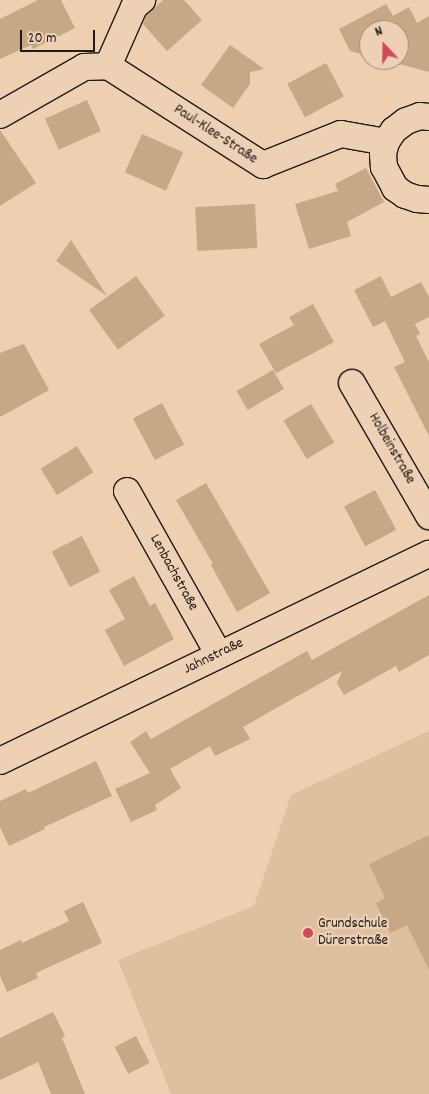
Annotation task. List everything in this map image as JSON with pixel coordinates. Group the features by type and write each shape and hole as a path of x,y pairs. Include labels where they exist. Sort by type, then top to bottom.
{"street":[{"path":"0,115 84,67 108,66 134,7 142,0"},
{"name":"Paul-Klee-Straße","path":"108,66 263,165 341,134 386,142"},
{"path":"429,117 420,116 406,121 394,130 386,142 384,167 395,188 405,195 429,200"},
{"name":"Holbeinstraße","path":"352,383 429,516"},
{"name":"Lenbachstraße","path":"127,491 219,655"},
{"name":"Jahnstraße","path":"0,761 429,554"}],"shaded area":[{"name":"Grundschule Dürerstraße","path":"429,731 429,1094 171,1094 118,960 254,906 291,795"}],"building":[{"path":"38,0 61,0 75,28 33,49 31,45 0,59 0,19"},
{"path":"163,0 184,0 202,20 167,51 143,24 146,16"},
{"path":"386,4 393,16 409,7 417,23 429,16 429,72 409,67 409,20 359,20 359,53 350,51 339,29"},
{"path":"230,45 264,69 250,72 250,84 233,108 201,85"},
{"path":"326,63 344,97 305,117 287,84"},
{"path":"87,100 101,131 59,150 45,119"},
{"path":"0,130 36,183 0,206"},
{"path":"142,134 183,152 166,191 125,172"},
{"path":"366,168 384,202 347,222 351,236 309,249 295,204 338,191 335,184"},
{"path":"255,204 257,248 197,251 195,207"},
{"path":"71,240 107,296 56,261"},
{"path":"136,276 165,316 118,350 89,310"},
{"path":"381,276 391,297 421,282 429,297 429,317 415,324 420,334 416,336 429,362 429,436 394,367 405,362 385,321 373,327 354,290"},
{"path":"313,304 334,342 276,373 259,344 294,325 289,317"},
{"path":"24,344 49,390 0,417 0,353"},
{"path":"273,370 284,389 248,410 237,391"},
{"path":"162,403 184,444 155,460 133,418"},
{"path":"311,404 334,443 307,459 284,420"},
{"path":"77,446 93,472 57,495 41,469"},
{"path":"206,483 270,593 237,612 211,565 213,564 176,500"},
{"path":"375,490 396,530 365,546 344,506"},
{"path":"82,536 100,572 70,587 52,551"},
{"path":"134,576 150,606 155,603 174,639 124,666 105,630 125,619 109,590"},
{"path":"429,595 429,655 399,672 396,666 344,695 337,683 342,671 243,727 250,739 215,756 210,746 170,769 181,788 155,805 157,810 131,822 115,789 150,773 130,742 146,731 151,739 307,651 312,660"},
{"path":"96,761 112,796 44,827 45,829 9,846 0,827 0,801 26,789 28,793"},
{"path":"429,835 429,970 407,925 390,933 376,903 385,898 369,864"},
{"path":"83,902 102,943 36,973 38,978 7,992 0,976 0,950 21,940 22,943 69,921 64,911"},
{"path":"53,1012 65,1036 62,1038 85,1094 51,1094 38,1062 0,1080 0,1038"},
{"path":"136,1036 150,1063 128,1074 115,1047"}],"place":[{"name":"Grundschule Dürerstraße","path":"308,933"}]}
